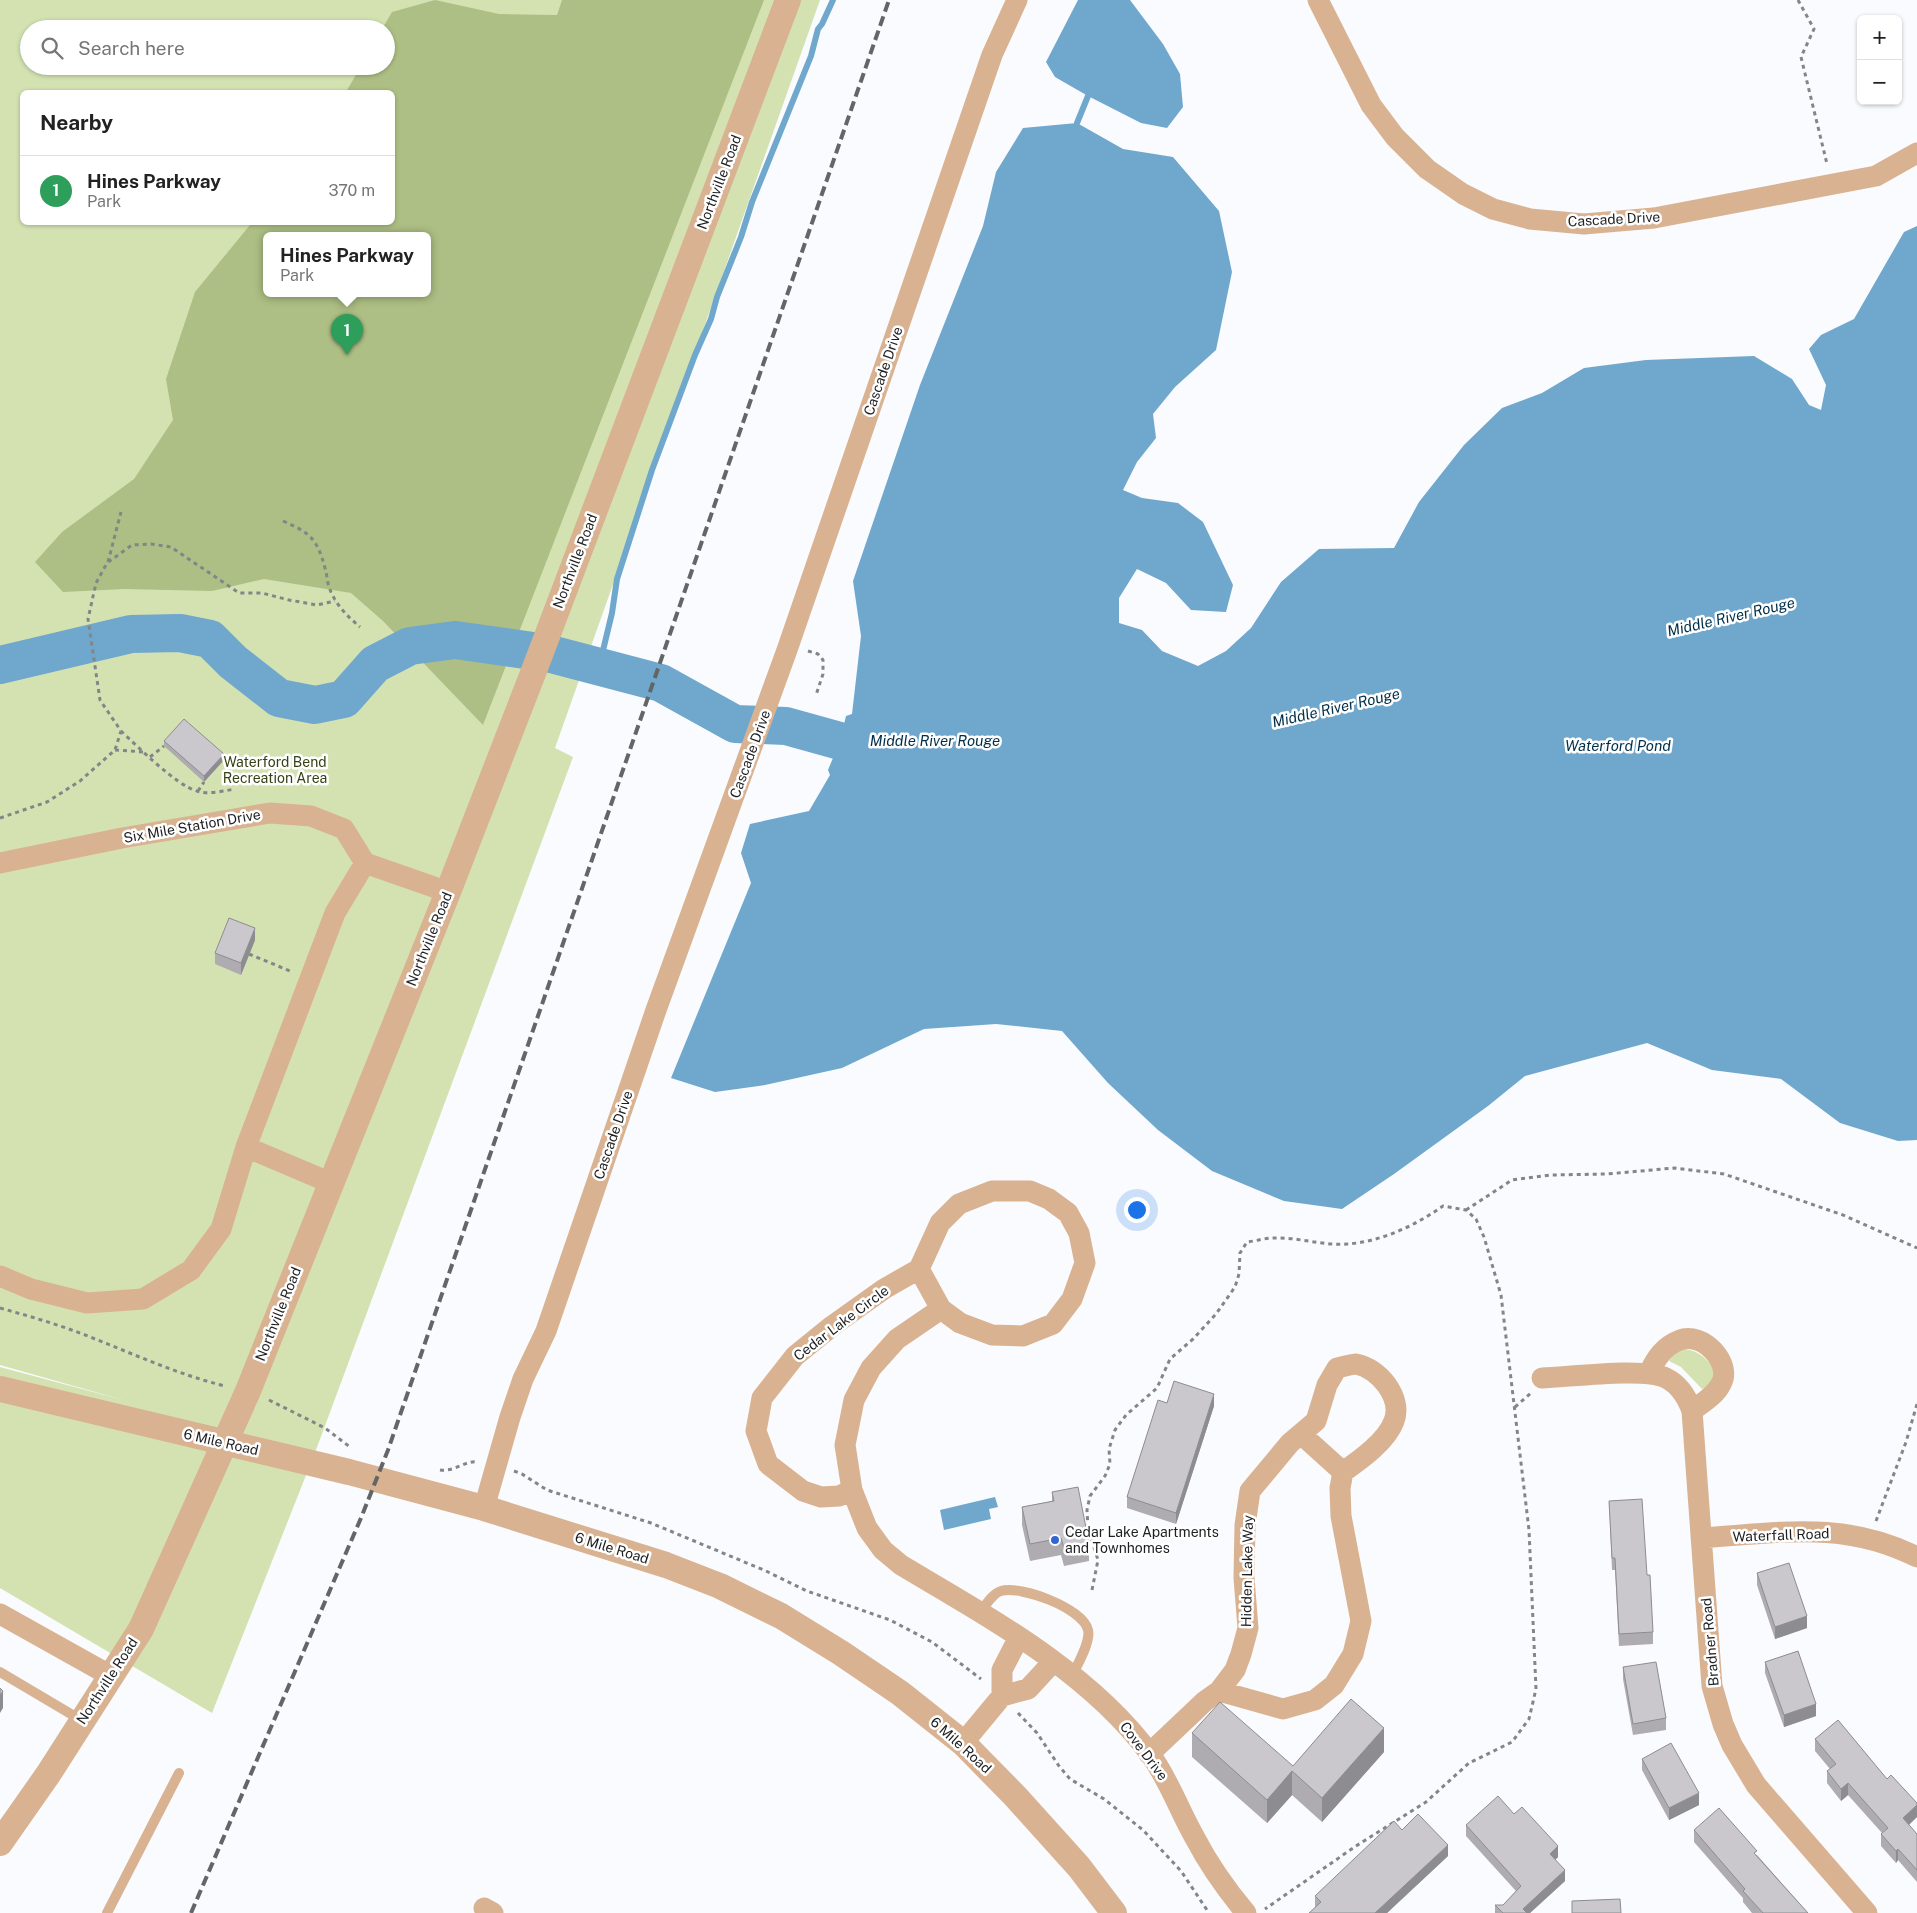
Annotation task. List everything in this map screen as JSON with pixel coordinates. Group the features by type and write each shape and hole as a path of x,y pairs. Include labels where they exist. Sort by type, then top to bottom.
{"street":[{"name":"Northville Road","path":"0,1843 49,1773 140,1629 248,1391 448,892 535,668 788,0"},
{"name":"Cascade Drive","path":"484,1508 513,1407 546,1331 656,1010 787,650 992,55 1017,0"},
{"name":"Cascade Drive","path":"1318,0 1370,105 1395,137 1427,169 1464,194 1493,209 1530,220 1584,224 1654,218 1876,176 1917,152"},
{"name":"Six Mile Station Drive","path":"0,863 130,836 270,812 311,816 344,829 365,863"},
{"path":"0,1276 31,1289 87,1303 142,1299 191,1270 221,1229 246,1147 335,913 365,863 448,892"},
{"path":"246,1147 331,1183"},
{"path":"992,1191 1030,1191 1049,1199 1068,1213 1079,1233 1085,1263 1072,1299 1053,1324 1023,1336 992,1335 960,1323 941,1309 919,1269 940,1223 959,1204 992,1191"},
{"name":"Cedar Lake Circle","path":"852,1490 839,1496 821,1497 803,1491 768,1464 756,1431 762,1398 795,1356 832,1326 884,1289 919,1269"},
{"path":"941,1309 897,1339 871,1368 854,1400 845,1445 852,1490 867,1528 883,1550 901,1565 1019,1637 1054,1662 1028,1689 1002,1696 963,1743"},
{"path":"1648,1373 1658,1356 1668,1346 1682,1338 1698,1340 1716,1353 1723,1367 1722,1383 1709,1398 1692,1411"},
{"name":"Hidden Lake Way","path":"1149,1754 1205,1701 1219,1691 1235,1670 1242,1654 1248,1628 1244,1569 1245,1525 1250,1491 1290,1443 1316,1422 1327,1385 1337,1368 1355,1364 1372,1371 1388,1385 1397,1407 1394,1422 1375,1448 1344,1472"},
{"name":"Bradner Road","path":"1542,1378 1648,1373 1668,1379 1681,1389 1688,1399 1692,1411 1712,1686 1723,1724 1732,1745 1756,1786 1867,1913"},
{"name":"6 Mile Road","path":"0,1389 224,1442 484,1508 666,1565 738,1594 781,1616 841,1653 900,1693 963,1743 1079,1867 1114,1913"},
{"path":"1219,1691 1283,1709 1315,1700 1334,1685 1353,1654 1361,1621 1341,1516 1340,1488 1344,1472 1302,1434"},
{"name":"Waterfall Road","path":"1701,1538 1806,1531 1844,1533 1885,1544 1917,1558"},
{"path":"0,1614 111,1676"},
{"path":"1002,1696 1002,1670 1019,1637"},
{"name":"Cove Drive","path":"1054,1662 1111,1708 1149,1754 1168,1782 1194,1837 1221,1883 1255,1911"}],"lane":[{"path":"980,1613 998,1591 1011,1589 1034,1595 1070,1609 1083,1620 1088,1630 1086,1645 1072,1676"},
{"path":"0,1672 81,1720"},
{"path":"107,1913 179,1773"}],"path":[{"path":"1798,0 1814,29 1801,57 1832,184"},
{"path":"121,512 107,563 96,583 88,619 100,700 121,731 185,786 197,792 235,789"},
{"path":"283,521 304,530 317,544 326,569 328,585 335,601 348,617 360,627"},
{"path":"107,563 132,545 151,544 171,547 240,592 262,593 317,605 335,601"},
{"path":"787,650 818,654 823,660 823,674 816,695"},
{"path":"0,818 47,802 80,781 115,750 121,731"},
{"path":"150,757 164,746"},
{"path":"115,750 144,752"},
{"path":"197,792 204,782"},
{"path":"249,954 310,979"},
{"path":"1466,1210 1512,1180 1550,1175 1606,1174 1674,1168 1724,1174 1843,1215 1917,1248"},
{"path":"1092,1590 1098,1560 1088,1529 1087,1510 1090,1496 1105,1476 1110,1464 1109,1449 1115,1430 1126,1415 1157,1388 1170,1359 1193,1339 1216,1314 1235,1286 1239,1274 1240,1253 1247,1242 1274,1238 1346,1244 1370,1240 1428,1217 1443,1206 1466,1210 1476,1219 1484,1237 1501,1295 1529,1530 1536,1689 1528,1719 1512,1742 1469,1764 1426,1802 1255,1911"},
{"path":"0,1308 61,1326 169,1369 212,1382"},
{"path":"1869,1539 1906,1442 1917,1404"}],"green space":[{"name":"Waterford Bend Recreation Area","path":"0,0 820,0 555,748 573,757 316,1450 212,1713 0,1588 0,1367 127,1401 0,1365"},
{"path":"435,0 499,14 557,15 562,0 764,0 483,725 383,621 351,593 264,579 212,591 124,589 63,592 35,562 62,532 134,479 173,420 166,379 195,292 250,225 395,225 395,90 347,90 356,75 395,75 395,20 387,20 392,12"},
{"path":"1681,1349 1691,1350 1699,1354 1713,1366 1712,1380 1706,1388 1702,1389 1681,1367 1669,1361 1673,1354"}],"water":[{"path":"1078,0 1130,0 1163,44 1180,74 1183,107 1167,128 1141,123 1055,77 1046,62"},
{"name":"Waterford Pond","path":"1077,123 1123,149 1173,157 1219,211 1232,272 1216,350 1175,387 1153,414 1156,438 1137,462 1123,490 1142,498 1178,503 1203,522 1233,585 1226,612 1191,610 1166,583 1137,569 1119,598 1119,623 1142,630 1162,651 1198,666 1226,651 1251,628 1281,582 1319,549 1394,548 1419,502 1464,445 1502,408 1542,393 1584,368 1646,360 1754,356 1792,379 1809,405 1821,410 1826,385 1809,349 1821,335 1854,319 1904,232 1917,226 1917,1140 1898,1141 1840,1123 1781,1079 1712,1070 1647,1043 1525,1076 1488,1106 1342,1209 1284,1201 1212,1171 1158,1130 1108,1083 1062,1031 996,1024 924,1029 842,1068 765,1085 715,1092 671,1078 751,883 741,853 750,824 809,811 830,775 828,770 840,741 846,716 852,714 861,636 853,581 920,385 983,226 996,172 1023,128"},
{"path":"995,1497 998,1507 989,1509 991,1519 944,1530 940,1510"}],"building":[{"path":"184,719 224,754 204,776 164,741"},
{"path":"229,918 255,928 241,963 215,953"},
{"path":"1174,1381 1214,1394 1176,1513 1127,1497 1158,1400 1167,1403"},
{"path":"1078,1487 1089,1543 1064,1548 1061,1538 1030,1544 1022,1507 1054,1501 1052,1492"},
{"path":"1642,1499 1647,1575 1650,1575 1653,1632 1619,1634 1615,1558 1612,1558 1609,1501"},
{"path":"1789,1563 1807,1616 1775,1627 1757,1573"},
{"path":"1798,1651 1816,1704 1784,1715 1765,1662"},
{"path":"1656,1662 1666,1718 1633,1724 1623,1667"},
{"path":"1351,1699 1384,1728 1322,1798 1292,1771 1267,1800 1192,1733 1220,1702 1293,1766"},
{"path":"1838,1720 1887,1779 1891,1775 1917,1803 1903,1818 1917,1834 1917,1870 1881,1834 1888,1828 1848,1783 1841,1789 1827,1771 1836,1764 1815,1739"},
{"path":"1671,1743 1699,1793 1669,1808 1642,1759"},
{"path":"1498,1796 1514,1814 1522,1807 1558,1846 1550,1854 1565,1870 1523,1909 1527,1913 1503,1913 1495,1905 1503,1905 1521,1886 1466,1825"},
{"path":"1719,1808 1757,1851 1754,1853 1808,1913 1763,1913 1743,1891 1745,1889 1694,1830"},
{"path":"1418,1814 1448,1845 1375,1913 1309,1913 1321,1902 1315,1896 1394,1821 1402,1830"},
{"path":"1620,1899 1621,1913 1572,1913 1572,1901"}],"waterway":[{"path":"599,667 612,613 617,579 652,470 695,355 711,319 717,297 741,237 752,202 811,56 818,29 833,0"},
{"path":"1077,123 1088,96"},
{"name":"Middle River Rouge","path":"0,665 131,634 180,633 210,639 233,662 279,698 315,705 344,699 375,664 410,646 455,640 547,653 661,683 735,724 786,726 840,741"}],"railway":[{"path":"191,1913 361,1518 388,1450 889,0"}],"place":[{"name":"Hines Parkway","path":"347,355"},
{"name":"Cedar Lake Apartments and Townhomes","path":"1055,1540"}]}
